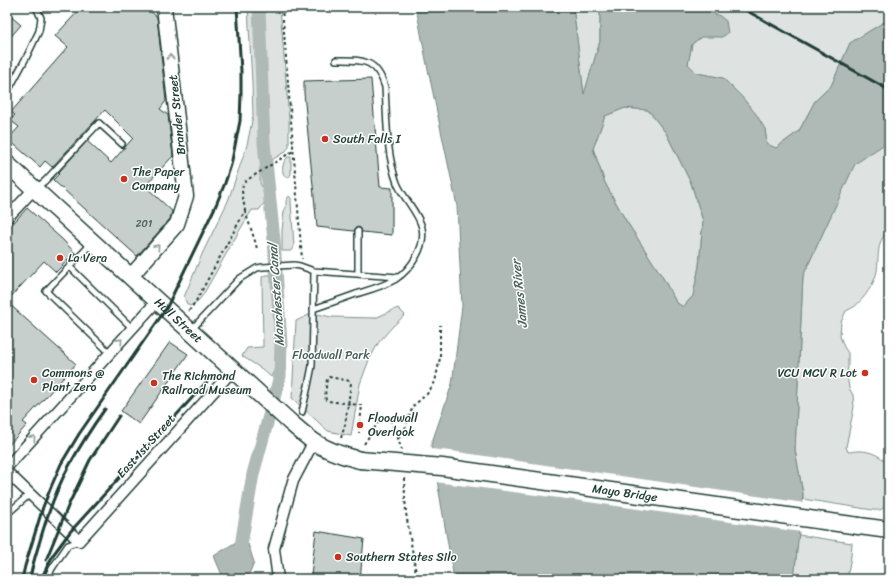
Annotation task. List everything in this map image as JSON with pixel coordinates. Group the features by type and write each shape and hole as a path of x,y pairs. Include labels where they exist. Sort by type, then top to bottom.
{"main road":[{"name":"Hull Street","path":"7,164 291,424 314,441 332,451 360,460"},
{"name":"Mayo Bridge","path":"360,460 442,467 889,530"}],"street":[{"name":"Brander Street","path":"131,276 177,224 186,196 164,7"},
{"path":"7,218 34,189"},
{"path":"7,467 157,301"},
{"name":"East 1st Street","path":"79,540 233,370"},
{"path":"278,579 274,549 293,481 314,441"},
{"path":"7,472 79,540"}],"lane":[{"path":"7,93 40,31 41,18 36,7"},
{"path":"313,309 382,285 398,277 417,257 422,243 423,234 422,225 398,184 392,166 389,148 385,87 382,77 376,68 370,63 357,60 336,60"},
{"path":"34,189 45,181 99,123 122,144"},
{"path":"358,231 358,274"},
{"path":"93,242 46,291 110,353"},
{"path":"190,331 239,279 257,268 294,265 314,271 398,277"},
{"path":"70,267 132,328"},
{"path":"302,412 312,366 314,271"},
{"path":"7,514 30,494"},
{"path":"46,579 68,545 79,540"}],"path":[{"path":"282,7 303,267"},
{"path":"257,250 245,211 242,191 243,184 293,151"},
{"path":"189,311 196,301 245,211"},
{"path":"398,439 405,430 413,406 427,394 435,382 440,358 440,324"},
{"path":"341,438 345,425 348,398 351,383 350,381 329,377 325,396 326,400 328,401 359,405 362,405 359,433"},
{"path":"364,444 381,418 385,416 391,421 402,449 402,456"},
{"path":"404,477 406,513 417,579"}],"green space":[{"path":"248,7 280,7 289,119 289,147 285,152 260,167 260,183 265,193 266,201 259,210 252,210 203,295 198,301 190,306 187,304 184,297 203,252 228,201 247,145 253,116"},
{"path":"573,7 600,7 600,41 584,95"},
{"path":"708,7 889,7 889,19 850,43 831,86 815,101 799,131 776,148 767,145 765,129 723,78 697,73 688,64 692,44 701,37 719,16 709,12"},
{"path":"625,108 648,110 666,133 691,183 703,221 699,266 693,296 683,307 676,302 663,278 625,219 605,183 593,148 605,116"},
{"path":"889,141 889,231 882,239 880,244 877,271 874,281 862,300 854,307 846,311 841,322 840,336 848,353 847,375 849,388 853,395 854,407 846,447 848,452 862,451 876,455 884,460 889,467 889,496 885,506 882,509 873,510 803,499 795,450 803,276 855,163"},
{"path":"288,157 291,157 291,174 289,177 285,177 283,167 284,161"},
{"path":"289,196 291,198 294,246 292,251 282,251 284,211 286,201"},
{"path":"266,275 274,275 274,323 279,351 278,362 271,377 262,369 242,356 247,348 263,347 262,277"},
{"name":"Floodwall Park","path":"398,308 405,315 379,342 369,360 360,384 351,436 328,431 292,398 296,321 313,313 331,317 375,318"},
{"path":"798,535 852,543 847,579 794,579"}],"water":[{"name":"James River","path":"416,7 573,7 584,94 600,41 600,7 708,7 710,12 720,16 726,21 728,33 722,37 701,37 692,44 688,64 697,73 723,78 756,114 765,129 767,144 776,148 799,131 815,101 831,86 850,43 889,19 889,141 855,164 803,276 795,450 803,494 794,579 454,579 431,445 452,384 462,306 457,206","holes":["625,108 648,110 666,133 691,183 703,221 699,266 693,296 683,307 676,302 663,278 625,219 605,183 593,149 605,116"]},
{"path":"239,540 248,544 254,562 247,579 220,579 222,575 214,556"}],"pier":[{"path":"430,449 804,503 801,532 435,482"}],"building":[{"path":"82,7 146,7 157,17 166,101 160,109 168,115 173,156 145,186 172,211 170,219 137,256 53,180 87,141 111,163 133,138 105,110 52,167 45,161 40,167 8,139 19,127 10,120 15,115 11,112 68,47 55,36"},
{"path":"7,13 21,25 7,41"},
{"name":"South Falls I","path":"371,79 380,187 392,188 392,235 362,232 358,227 354,231 317,227 304,81"},
{"path":"27,208 63,240 75,253 56,272 44,261 7,301 7,230"},
{"name":"Commons @ Plant Zero","path":"7,302 76,364 23,422 27,425 7,447"},
{"name":"The Richmond Railroad Museum","path":"170,342 188,354 139,424 121,411"},
{"name":"Southern States Silo","path":"316,531 364,539 360,579 322,579 322,576 311,576"}],"waterway":[{"name":"Manchester Canal","path":"236,579 253,474 280,376 281,344 274,240 264,143 259,7"}],"railway":[{"path":"22,579 43,507 61,464 79,434 166,309 225,183 231,165 240,121 241,71 237,7"},
{"path":"740,7 889,90"},
{"path":"41,579 53,555 70,532 212,376"},
{"path":"30,579 33,563 53,501 69,466 105,409"},
{"path":"46,560 69,504 90,460 119,416"}],"place":[{"name":"South Falls I","path":"325,139"},
{"name":"The Paper Company","path":"124,179"},
{"name":"La Vera","path":"60,258"},
{"name":"VCU MCV R Lot","path":"865,373"},
{"name":"Commons @ Plant Zero","path":"34,380"},
{"name":"The Richmond Railroad Museum","path":"154,383"},
{"name":"Floodwall Overlook","path":"360,425"},
{"name":"Southern States Silo","path":"338,557"}]}
